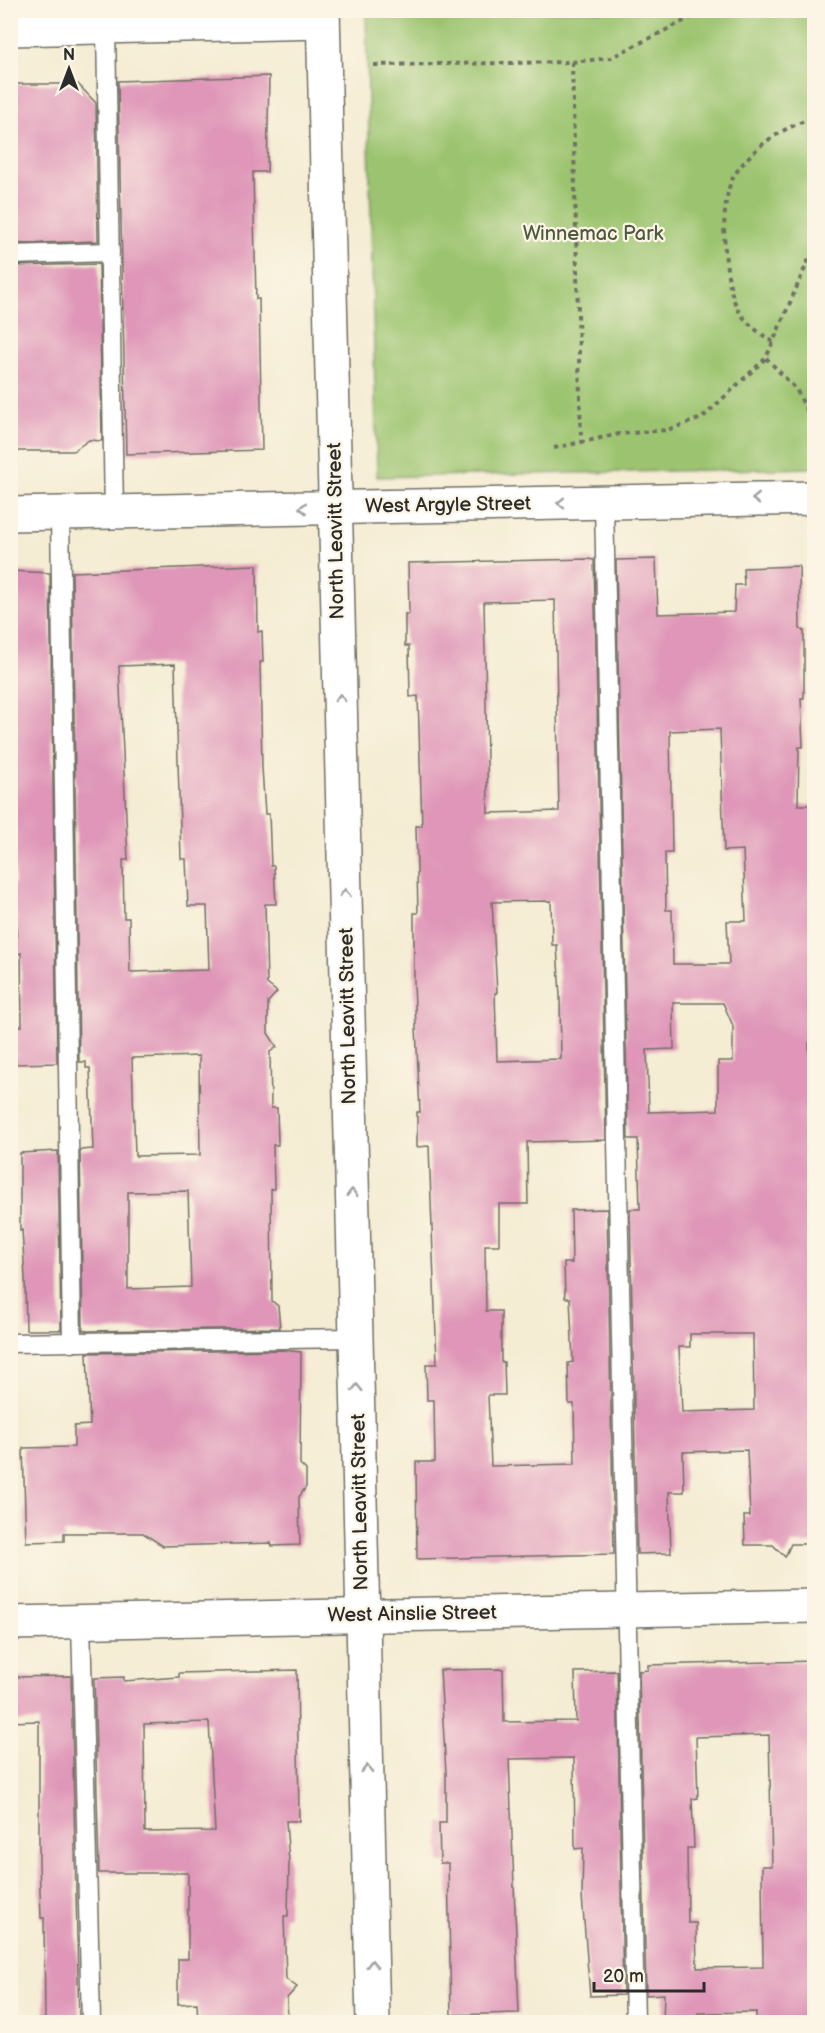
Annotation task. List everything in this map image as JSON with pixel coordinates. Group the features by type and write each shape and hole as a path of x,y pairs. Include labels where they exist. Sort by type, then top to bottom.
{"street":[{"path":"10,29 47,19 106,27 323,16"},
{"name":"North Leavitt Street","path":"323,16 373,2022"},
{"name":"West Argyle Street","path":"10,514 814,498"},
{"name":"West Ainslie Street","path":"10,1623 814,1606"}],"lane":[{"path":"106,27 114,513"},
{"path":"10,255 110,252"},
{"path":"604,502 635,2022"},
{"path":"60,513 72,1342"},
{"path":"10,1343 356,1338"},
{"path":"81,1621 91,2022"}],"path":[{"path":"374,65 572,62 610,58 706,10"},
{"path":"797,10 814,14"},
{"path":"572,62 581,440"},
{"path":"773,342 751,327 735,305 728,275 725,227 728,196 733,179 739,170 763,144 796,123 814,118"},
{"path":"554,448 581,440 667,430 702,418 766,358 808,261 814,254"},
{"path":"766,358 796,389 814,425"}],"green space":[{"name":"Winnemac Park","path":"366,11 814,11 814,468 377,477"}],"building":[{"path":"269,76 267,172 253,172 256,299 259,299 262,450 126,454 118,81"},
{"path":"10,84 78,84 96,103 98,241 10,244"},
{"path":"99,264 102,441 89,440 73,451 10,451 10,266"},
{"path":"656,559 658,614 734,612 735,585 744,585 743,568 799,566 800,629 804,631 804,698 801,698 803,747 799,747 798,805 814,805 814,942 812,942 811,1007 814,1007 814,1043 809,1043 810,1108 814,1108 814,1544 791,1544 785,1557 773,1545 745,1545 744,1516 750,1516 747,1450 683,1452 684,1492 669,1492 671,1553 637,1554 630,1209 640,1209 638,1139 628,1139 616,560","holes":["720,729 724,851 743,850 746,921 727,921 729,964 673,964 672,910 666,910 665,853 672,853 670,731","673,1003 723,1003 733,1026 733,1061 718,1061 718,1110 649,1112 647,1050 674,1049","690,1334 753,1334 754,1410 682,1412 679,1347 690,1347"]},
{"path":"594,560 606,1140 527,1142 528,1204 499,1204 499,1245 485,1245 486,1311 501,1311 501,1362 504,1362 505,1395 488,1395 491,1466 575,1464 574,1404 569,1404 568,1363 573,1362 570,1298 565,1298 564,1263 572,1263 571,1210 607,1209 614,1554 417,1559 416,1462 435,1462 434,1400 427,1400 426,1364 437,1364 429,1146 417,1147 417,1112 420,1112 414,984 414,913 418,913 416,826 422,826 418,696 410,697 409,646 405,646 405,614 409,614 408,563","holes":["555,600 559,811 488,813 484,602","551,901 552,945 557,945 561,1059 497,1061 495,993 497,993 492,902"]},
{"path":"257,565 258,632 262,631 263,662 260,662 262,768 265,814 269,814 271,866 274,866 276,904 265,904 267,984 277,992 268,1002 268,1033 277,1047 270,1052 271,1108 277,1108 278,1145 273,1145 274,1189 271,1189 272,1301 278,1306 280,1328 83,1330 80,1150 93,1149 90,1068 86,1068 86,1062 79,1062 72,572","holes":["175,664 181,859 186,859 188,906 207,906 209,970 130,972 129,918 124,918 123,860 128,860 119,666","199,1056 200,1155 135,1156 132,1058","188,1191 191,1287 128,1289 128,1192"]},
{"path":"10,571 50,573 57,1063 16,1064 15,1027 22,1026 21,953 17,954 16,915 10,916 10,885 15,884 10,752"},
{"path":"58,1151 61,1330 26,1330 22,1230 20,1231 20,1153"},
{"path":"282,1350 301,1352 300,1464 306,1470 306,1487 299,1497 300,1545 272,1546 271,1543 163,1546 143,1533 64,1533 64,1541 26,1542 23,1448 74,1447 74,1426 90,1425 87,1353"},
{"path":"814,1661 814,2022 756,2022 756,2012 698,2013 698,2022 663,2022 664,1994 646,1995 639,1671 648,1670 648,1665","holes":["769,1735 772,1866 762,1866 763,1967 697,1968 696,1923 688,1923 687,1848 694,1848 692,1799 698,1798 696,1737"]},
{"path":"503,1669 504,1722 576,1721 575,1672 617,1671 623,1995 590,1996 582,1896 583,1848 575,1849 574,1758 509,1759 519,2013 451,2015 448,1863 440,1863 439,1823 446,1823 446,1773 440,1670"},
{"path":"297,1670 299,1821 286,1821 289,1862 288,1916 284,1916 286,1979 297,1987 287,1998 288,2022 198,2022 197,2003 178,2004 178,1959 188,1959 188,1873 99,1873 94,1678 124,1677 124,1681 179,1677 179,1673","holes":["209,1722 215,1831 145,1832 144,1724"]},
{"path":"71,1676 79,2022 45,2022 44,1918 41,1918 39,1863 39,1721 10,1722 10,1677"}]}
